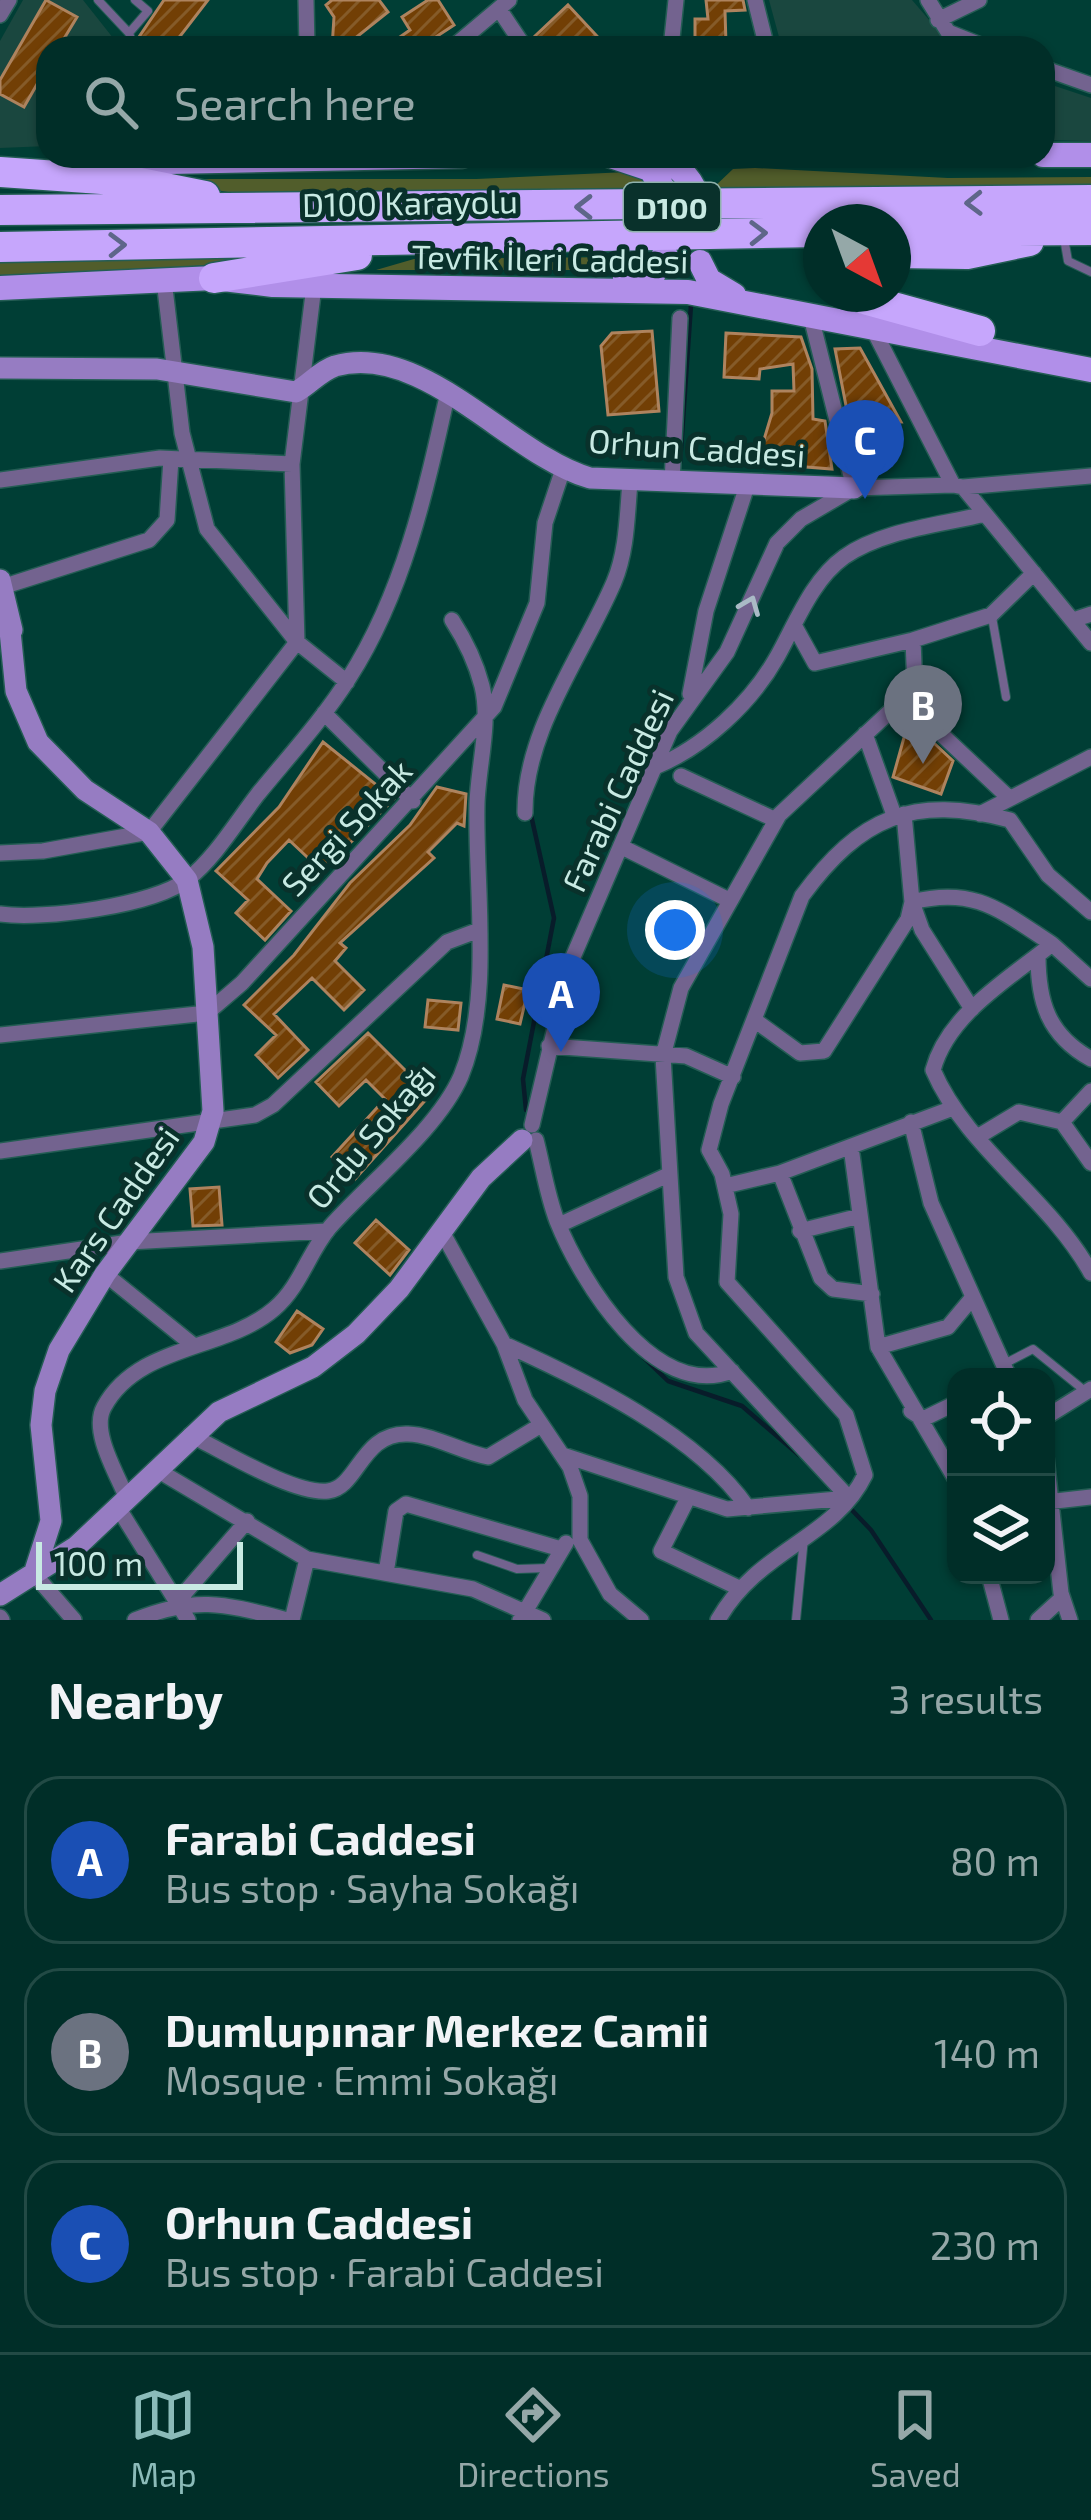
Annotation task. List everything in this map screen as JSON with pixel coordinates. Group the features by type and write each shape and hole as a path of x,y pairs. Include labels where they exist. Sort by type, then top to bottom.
{"highway":[{"path":"0,169 130,181 252,207"},
{"name":"D100 Karayolu","path":"0,210 1091,200"},
{"path":"911,231 1078,230"},
{"path":"911,253 967,254 1078,230"},
{"name":"D100 Karayolu","path":"0,248 803,232"},
{"path":"214,278 473,236"},
{"path":"911,312 980,331"}],"main road":[{"path":"1055,155 1091,155"},
{"path":"0,169 36,167"},
{"path":"647,168 667,194"},
{"path":"679,168 694,190"},
{"path":"214,278 638,278 653,275 665,254"},
{"path":"700,262 721,291 744,298 980,331 1091,353"},
{"name":"Tevfik İleri Caddesi","path":"0,288 214,278 314,286 688,292 1091,370"}],"street":[{"path":"0,15 9,0"},
{"path":"306,0 307,36"},
{"path":"672,36 676,0"},
{"path":"755,0 764,36"},
{"path":"928,0 945,34 979,0"},
{"path":"467,36 504,5 519,36"},
{"path":"1055,72 1091,85"},
{"path":"164,280 190,461 215,544 297,642 347,682"},
{"path":"0,853 143,827 297,642 292,464 314,286"},
{"path":"811,317 854,488"},
{"path":"672,483 680,318"},
{"path":"873,329 958,486 1091,643"},
{"name":"Orhun Caddesi","path":"0,368 175,370 289,392 303,388 327,369 355,363 409,375 448,392 562,469 630,482 854,488"},
{"path":"0,914 26,918 148,897 188,880 347,682 402,566 448,392"},
{"path":"0,480 171,459 292,464"},
{"path":"1,584 149,540 167,520 171,459"},
{"name":"Sergi Sokak","path":"207,1012 242,983 483,723 533,616 549,502 562,469"},
{"name":"Farabi Caddesi","path":"731,1371 700,1377 648,1354 589,1280 559,1225 530,1135 570,964 687,702 727,652 777,543 814,509 854,488 1091,476"},
{"path":"525,813 532,749 615,579 630,482"},
{"path":"687,702 706,611 747,486"},
{"path":"656,767 680,757 761,682 841,559 868,543 986,514"},
{"path":"794,625 815,663 991,615 1034,573"},
{"name":"Kars Caddesi","path":"1,584 16,691 38,742 74,781 143,827 188,880 197,904 213,1121 105,1274 59,1350 44,1391 40,1425 52,1506 34,1574"},
{"path":"1073,620 1091,614"},
{"name":"Ordu Sokağı","path":"124,1505 100,1424 101,1412 145,1369 193,1345 239,1334 272,1310 302,1278 327,1231 458,1082 474,1007 483,723 482,686 452,620"},
{"path":"850,1498 696,1333 676,1277 663,1056 682,988 776,820 807,784 915,688 913,640"},
{"path":"905,700 1007,796"},
{"path":"324,713 413,801"},
{"path":"865,734 899,814 912,902 922,931 972,1009"},
{"path":"980,814 1007,796 1091,757"},
{"path":"681,776 776,820"},
{"path":"718,1620 739,1588 766,1561 804,1537 850,1498 865,1475 854,1429 727,1282 731,1214 709,1150 802,896 846,847 882,817 980,814 1010,820 1048,875 1091,912"},
{"path":"622,847 728,899"},
{"path":"912,902 965,895 1091,979"},
{"path":"757,1022 800,1053 824,1052 908,919 912,902"},
{"path":"0,1151 242,1119 273,1105 447,942 479,930"},
{"path":"1045,949 972,1009 944,1040 933,1070 953,1108 1067,1232 1091,1273"},
{"path":"1045,949 1038,985 1050,1022 1059,1037 1091,1059"},
{"path":"0,1034 207,1012"},
{"path":"549,1046 686,1057 733,1077"},
{"path":"1062,1122 1091,1091"},
{"path":"724,1186 781,1173 953,1108"},
{"path":"979,1136 1019,1112 1062,1122 1091,1162"},
{"path":"911,1122 931,1203 1005,1368"},
{"path":"0,1595 124,1505 190,1435 220,1412 313,1367 346,1343 380,1311 481,1178 530,1135"},
{"path":"851,1148 878,1347 911,1411 953,1476"},
{"path":"781,1173 821,1278 832,1289 872,1294"},
{"path":"559,1225 668,1175"},
{"path":"800,1231 860,1216"},
{"path":"441,1230 504,1344 517,1383 563,1455 580,1496 576,1532 522,1616"},
{"path":"0,1262 129,1243 327,1231"},
{"path":"105,1274 193,1345"},
{"path":"878,1347 948,1327 973,1297"},
{"path":"504,1344 603,1395 710,1462 748,1508"},
{"path":"1055,1411 1088,1390"},
{"path":"911,1411 923,1419 947,1407"},
{"path":"190,1435 286,1480 327,1491 342,1485 366,1453 387,1437 427,1437 488,1457 541,1425"},
{"path":"563,1455 727,1509 850,1498"},
{"path":"159,1471 307,1559 473,1589 522,1616 543,1620"},
{"path":"1055,1501 1091,1497"},
{"path":"688,1498 661,1551 739,1588"},
{"path":"386,1573 396,1511 406,1504 469,1518 562,1549"},
{"path":"124,1505 188,1620"},
{"path":"176,1603 247,1521"},
{"path":"576,1532 610,1594 641,1620"},
{"path":"1055,1545 1061,1598 1070,1620"},
{"path":"135,1620 176,1603 221,1603 290,1620 307,1559"},
{"path":"34,1574 74,1620"},
{"path":"991,1584 1001,1620"},
{"path":"1038,1620 1061,1598"}],"lane":[{"path":"98,0 130,36"},
{"path":"129,33 148,11 135,0"},
{"path":"1078,230 1068,261 1091,272"},
{"path":"991,615 1006,697"},
{"path":"1010,1368 1033,1349 1088,1390"},
{"path":"796,1620 804,1537"},
{"path":"477,1555 518,1569 550,1567"}],"shaded area":[{"path":"23,0 83,0 112,36 36,36 36,146 0,148 0,41"},
{"path":"769,0 912,0 943,36 779,36"},
{"path":"1055,86 1091,98 1091,141 1055,140"}],"green space":[{"path":"733,169 948,178 1091,177 1091,190 712,189"},
{"path":"627,172 652,177 660,189 280,200 144,179 476,179"},
{"path":"628,257 652,263 652,270 376,270 414,259"},
{"path":"0,259 275,260 0,280"}],"building":[{"path":"46,0 77,17 66,36 36,36 36,86 24,107 0,94 0,80"},
{"path":"164,0 208,0 180,36 140,36"},
{"path":"332,0 379,0 388,12 358,36 333,36 334,17 326,5"},
{"path":"428,0 438,0 454,25 437,36 401,36 410,30 402,17"},
{"path":"706,0 743,0 745,10 725,11 726,36 695,36 695,19 708,19"},
{"path":"568,5 597,36 535,36"},
{"path":"652,331 659,411 608,415 601,346 612,333"},
{"path":"726,333 801,337 812,369 813,419 825,421 832,469 757,463 772,413 772,391 794,391 793,364 760,369 759,379 724,377"},
{"path":"860,348 901,422 849,421 835,349"},
{"path":"905,734 935,744 953,761 941,794 893,777"},
{"path":"323,742 394,799 322,871 289,840 267,863 257,879 291,911 265,940 236,913 248,900 216,871 279,807"},
{"path":"437,787 466,794 464,826 457,823 428,852 434,858 340,943 346,948 335,961 364,990 344,1010 312,978 274,1014 308,1050 278,1078 256,1055 276,1035 244,1005 294,955 350,883 410,825"},
{"path":"504,985 528,990 520,1024 497,1019"},
{"path":"428,1000 461,1003 458,1030 425,1027"},
{"path":"368,1033 430,1095 355,1179 332,1157 385,1099 366,1080 339,1106 316,1082"},
{"path":"219,1187 222,1225 193,1226 190,1189"},
{"path":"376,1220 409,1250 390,1275 355,1243"},
{"path":"297,1311 323,1329 312,1345 290,1353 276,1342"}],"waterway":[{"path":"680,463 691,305"},
{"path":"526,1110 523,1079 554,918 531,815"},
{"path":"644,1358 668,1381 742,1406 799,1455"},
{"path":"850,1508 871,1530 931,1620"}],"place":[{"name":"Orhun Caddesi̇","path":"865,499"},
{"name":"Dumlupınar Merkez Camii","path":"923,764"},
{"name":"Farabi̇ Caddesi̇","path":"561,1052"}]}
